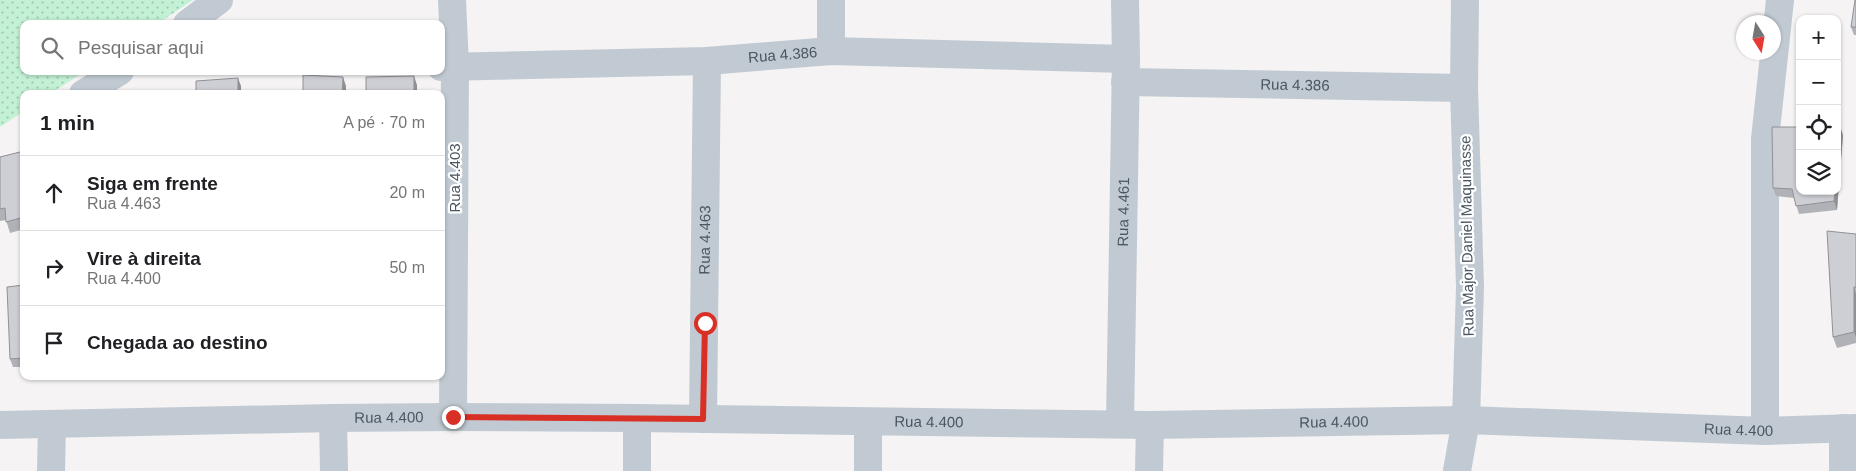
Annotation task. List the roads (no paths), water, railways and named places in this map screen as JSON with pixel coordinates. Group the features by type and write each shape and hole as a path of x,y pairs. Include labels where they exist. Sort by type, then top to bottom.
{"street":[{"path":"192,20 219,0"},
{"name":"Rua 4.403","path":"452,0 448,67 453,417"},
{"path":"831,0 831,51"},
{"name":"Rua 4.461","path":"1120,424 1126,70 1125,0"},
{"name":"Rua Major Daniel Maquinasse","path":"1457,471 1466,420 1470,287 1464,88 1465,0"},
{"path":"1765,431 1765,139 1780,0"},
{"name":"Rua 4.386","path":"448,67 707,61 831,51 1126,70 1464,88"},
{"name":"Rua 4.463","path":"703,419 707,61"},
{"path":"89,90 114,75"},
{"name":"Rua 4.400","path":"0,425 453,417 1150,425 1466,420 1765,431 1850,428"},
{"path":"333,418 334,471"},
{"path":"637,418 637,471"},
{"path":"868,422 868,471"},
{"path":"51,471 52,424"},
{"path":"1149,471 1150,425"},
{"path":"1843,471 1850,428"}]}
